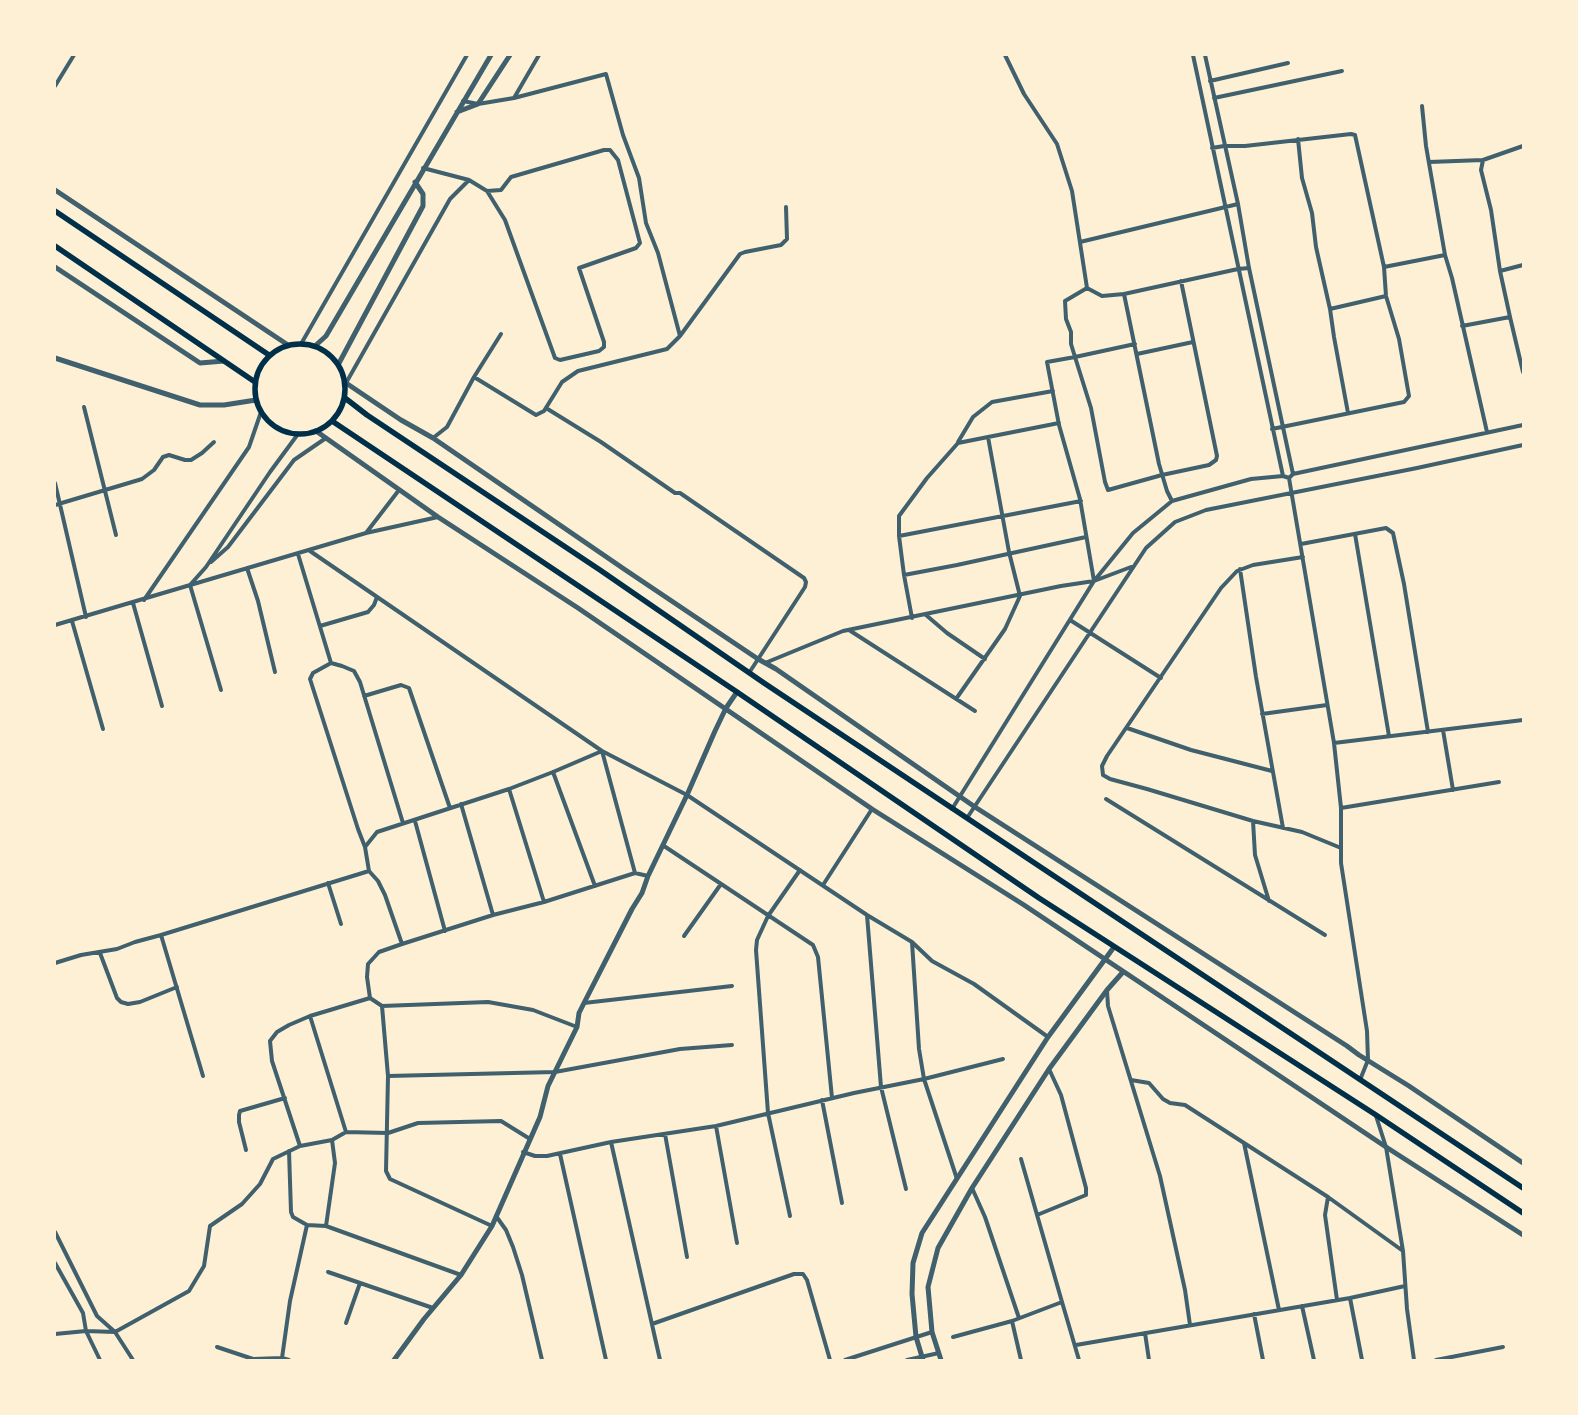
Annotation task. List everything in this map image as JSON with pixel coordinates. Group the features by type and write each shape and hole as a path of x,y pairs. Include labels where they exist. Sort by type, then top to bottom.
{"main road":[{"path":"55,211 269,355"},
{"path":"55,246 255,382"},
{"path":"309,344 322,348 333,356 346,383 345,398 340,410 332,421 316,431 298,434 279,429 264,417 256,400 255,382 260,367 269,355 288,345 309,344"},
{"path":"345,398 367,415 600,570 749,673 1523,1188"},
{"path":"332,421 737,692 1039,898 1376,1115 1523,1213"}],"street":[{"path":"55,86 74,55"},
{"path":"301,344 467,55"},
{"path":"315,346 326,336 490,55"},
{"path":"478,104 510,55"},
{"path":"514,98 539,55"},
{"path":"1005,55 1024,94 1057,144 1064,160 1072,191 1087,288"},
{"path":"1193,55 1283,476"},
{"path":"1205,55 1238,204 1293,474"},
{"path":"1210,81 1288,63"},
{"path":"1214,98 1342,71"},
{"path":"457,112 478,104 514,98 606,74 639,178 646,223 658,253 680,336"},
{"path":"463,101 478,104"},
{"path":"1422,106 1429,162 1445,255 1487,432"},
{"path":"1212,148 1354,135 1384,267 1386,296 1399,339 1409,396 1404,402 1272,429"},
{"path":"1298,139 1302,178 1312,213 1316,247 1330,309 1348,413"},
{"path":"1429,162 1483,160 1523,146"},
{"path":"423,168 469,180 487,191 505,220 555,358 560,360 599,351 604,347 604,342 579,268 636,248 640,243 618,160 610,150 604,150 511,177 501,190 487,191"},
{"path":"1483,160 1481,170 1491,210 1500,271 1523,372"},
{"path":"469,180 450,199 346,383 401,420 433,438 758,659 776,669 975,807 1339,1040 1523,1163"},
{"path":"338,364 423,206 423,194 415,182"},
{"path":"55,190 288,345"},
{"path":"1080,242 1238,204"},
{"path":"474,377 536,415 546,408 562,382 578,371 667,349 680,336 740,254 781,245 787,239 786,207"},
{"path":"1384,267 1445,255"},
{"path":"1500,271 1523,265"},
{"path":"55,267 200,363 224,361"},
{"path":"1087,288 1102,296 1124,294 1250,268"},
{"path":"1087,288 1065,301 1066,320 1071,332 1071,344 1091,408 1108,490 1162,475 1209,465 1216,460 1217,456 1181,281"},
{"path":"1124,294 1162,475 1172,501"},
{"path":"1330,309 1386,296"},
{"path":"1462,326 1510,317"},
{"path":"433,438 447,427 474,377 501,334"},
{"path":"1137,354 1193,342"},
{"path":"1094,582 1080,502 1059,423 1047,362 1135,344"},
{"path":"55,358 200,405 224,405 256,400"},
{"path":"912,618 899,536 899,516 927,478 958,443 973,417 992,402 1053,391"},
{"path":"84,407 116,535"},
{"path":"546,408 601,442 675,493 680,493 804,578 806,582 805,587 749,673"},
{"path":"144,600 249,447 262,412"},
{"path":"958,443 1059,423"},
{"path":"1289,478 1293,474 1523,425"},
{"path":"316,431 438,517 578,608 872,809 1024,905 1386,1147 1523,1235"},
{"path":"206,567 298,434"},
{"path":"956,699 1005,628 1020,596 1009,552 988,437"},
{"path":"190,585 228,547 294,460 326,438"},
{"path":"58,504 142,479 154,470 163,457 169,455 191,460 214,442"},
{"path":"967,818 1132,567 1146,548 1175,522 1206,510 1523,445"},
{"path":"952,809 1094,582 1133,533 1172,501 1251,479 1283,476 1289,478"},
{"path":"1289,478 1334,743 1341,808 1340,848 1342,872 1367,1030 1368,1060 1360,1080"},
{"path":"55,483 58,504 86,617"},
{"path":"366,534 399,490"},
{"path":"899,536 1080,502"},
{"path":"55,625 366,534 438,517"},
{"path":"1301,544 1386,528 1394,533 1428,732"},
{"path":"1355,534 1389,736"},
{"path":"904,575 1086,537"},
{"path":"310,551 602,751 688,796 912,942 932,961 974,984 1048,1036"},
{"path":"298,554 331,663"},
{"path":"1303,556 1240,569 1221,588 1102,766 1103,775 1110,779 1253,821 1302,832 1340,848"},
{"path":"765,663 849,630 1061,586 1094,582 1132,567"},
{"path":"247,568 258,601 276,672"},
{"path":"1240,569 1282,828"},
{"path":"190,585 221,690"},
{"path":"320,626 368,612 374,605 377,597"},
{"path":"133,603 162,706"},
{"path":"926,615 947,633 985,659"},
{"path":"1070,620 1161,678"},
{"path":"72,621 103,729"},
{"path":"849,630 974,711"},
{"path":"402,944 385,895 378,881 368,871 365,847 310,679 313,673 331,663 354,671 360,682 403,824"},
{"path":"364,696 401,685 409,688 450,808"},
{"path":"394,1360 433,1308 461,1275 492,1226 540,1117 548,1086 577,1027 579,1013 632,908 642,893 648,876 688,796 726,708 737,692"},
{"path":"1262,714 1327,705"},
{"path":"1334,743 1523,720"},
{"path":"1127,728 1191,750 1272,771"},
{"path":"1443,730 1454,790"},
{"path":"365,847 377,832 509,789 602,751"},
{"path":"602,751 634,873"},
{"path":"553,772 595,886"},
{"path":"1341,808 1499,782"},
{"path":"509,789 544,902"},
{"path":"1106,799 1325,935"},
{"path":"461,804 494,915"},
{"path":"823,885 872,809"},
{"path":"415,821 445,931"},
{"path":"1253,821 1255,855 1270,902"},
{"path":"664,846 813,946 818,957 832,1098"},
{"path":"790,1216 768,1113 756,950 757,940 768,916 800,870"},
{"path":"55,963 81,955 117,950 135,942 368,871"},
{"path":"577,1027 533,1010 488,1002 382,1006 370,998 367,977 368,964 380,952 494,915 544,902 634,873 648,876"},
{"path":"328,883 341,924"},
{"path":"684,936 721,884"},
{"path":"867,914 881,1087 906,1189"},
{"path":"161,935 203,1076"},
{"path":"912,942 919,1049 924,1078 957,1179"},
{"path":"923,1358 916,1337 912,1294 914,1263 922,1233 1048,1036 1114,947"},
{"path":"100,953 117,998 121,1002 128,1004 140,1002 177,987"},
{"path":"941,1360 932,1332 928,1287 938,1248 972,1188 1049,1069 1107,990 1123,972"},
{"path":"584,1003 732,986"},
{"path":"1107,990 1108,1006 1160,1176 1190,1325"},
{"path":"300,1146 272,1061 270,1041 283,1028 310,1016 370,998"},
{"path":"382,1006 388,1076 386,1171 390,1179 492,1226"},
{"path":"310,1016 346,1132"},
{"path":"388,1076 556,1072 680,1049 732,1045"},
{"path":"523,1152 535,1156 560,1154 611,1142 716,1126 1003,1059"},
{"path":"1037,1215 1086,1195 1086,1188 1061,1095 1049,1069"},
{"path":"1131,1080 1148,1083 1163,1099 1170,1103 1185,1105 1328,1196 1403,1251"},
{"path":"246,1150 239,1122 238,1115 240,1111 285,1098"},
{"path":"822,1100 842,1202"},
{"path":"1376,1115 1386,1147 1403,1251 1406,1309 1414,1360"},
{"path":"55,1334 86,1331 115,1332 189,1291 204,1266 210,1226 242,1204 260,1184 273,1159 300,1146 332,1140 346,1132 388,1133 418,1123 501,1122 530,1138"},
{"path":"716,1126 737,1243"},
{"path":"665,1134 687,1257"},
{"path":"326,1226 335,1163 332,1140"},
{"path":"611,1142 660,1360"},
{"path":"1244,1143 1279,1310"},
{"path":"288,1151 291,1212 293,1217 307,1225 326,1226 461,1275"},
{"path":"560,1154 606,1360"},
{"path":"1021,1159 1080,1360"},
{"path":"972,1188 985,1217 1019,1318"},
{"path":"1328,1196 1325,1215 1337,1300"},
{"path":"496,1216 506,1230 522,1275 542,1360"},
{"path":"282,1358 290,1302 307,1225"},
{"path":"55,1232 97,1316 115,1332 133,1360"},
{"path":"55,1263 83,1313 86,1331 100,1360"},
{"path":"328,1272 433,1308"},
{"path":"652,1324 794,1274 803,1274 807,1280 830,1360"},
{"path":"346,1323 360,1282"},
{"path":"1076,1345 1350,1298 1405,1286"},
{"path":"1350,1298 1362,1360"},
{"path":"952,1337 1012,1321 1062,1302"},
{"path":"1302,1306 1314,1360"},
{"path":"1254,1314 1263,1360"},
{"path":"1012,1321 1021,1360"},
{"path":"845,1360 932,1332"},
{"path":"1145,1333 1149,1360"},
{"path":"1436,1360 1503,1347"},
{"path":"217,1348 253,1360 282,1358 289,1360"},
{"path":"907,1360 939,1353"}]}
